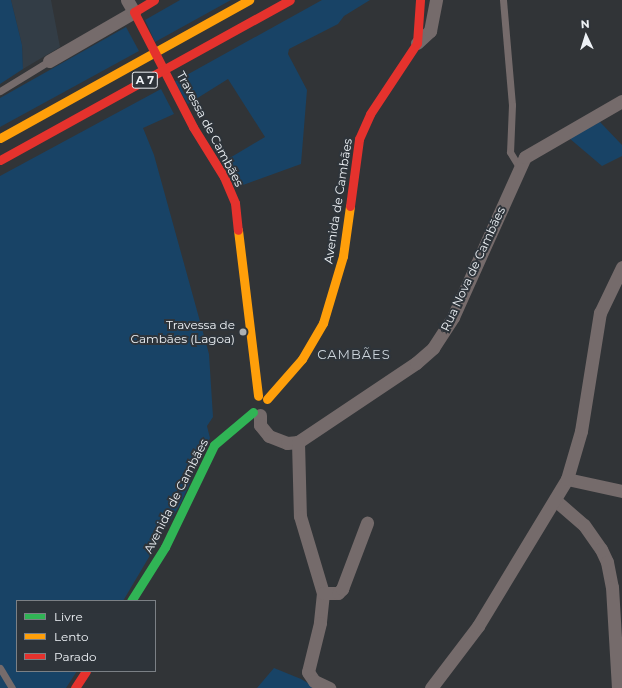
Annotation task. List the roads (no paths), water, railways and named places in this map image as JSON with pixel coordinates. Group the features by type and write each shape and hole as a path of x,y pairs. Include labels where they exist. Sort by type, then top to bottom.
{"main road":[{"path":"136,17 154,0"},
{"name":"A 7","path":"0,138 250,0"},
{"name":"A 7","path":"0,160 290,0"},
{"name":"Avenida de Cambães","path":"256,414 251,401 262,398 302,358 323,323 343,256 359,139 370,114 417,43 420,25 420,0"},
{"name":"Travessa de Cambães","path":"136,17 193,127 224,177 235,203 262,398"},
{"name":"Avenida de Cambães","path":"132,600 165,547 214,445 256,414 268,408 262,398"},
{"path":"75,688 85,672"}],"street":[{"path":"49,61 136,17 127,0"},
{"path":"417,43 430,31 436,0"},
{"name":"Rua Nova de Cambães","path":"298,442 397,378 433,348 453,317 519,167 525,157 534,150 622,101"},
{"path":"432,688 478,626 567,479 582,431 599,317 621,274"},
{"path":"256,414 260,425 269,436 286,443 298,442 300,516 324,593 320,623 307,667 314,681 329,688"},
{"path":"567,479 622,490"},
{"path":"555,500 589,530 606,562 612,587 618,688"},
{"path":"324,593 338,594 342,589 367,524"}],"lane":[{"path":"503,0 512,105 510,152 519,167"},
{"path":"0,91 49,61"},
{"path":"0,668 12,688"}],"place":[{"name":"Travessa de Cambães (Lagoa)","path":"243,332"}],"district":[{"name":"CAMBÃES","path":"354,354"}]}
